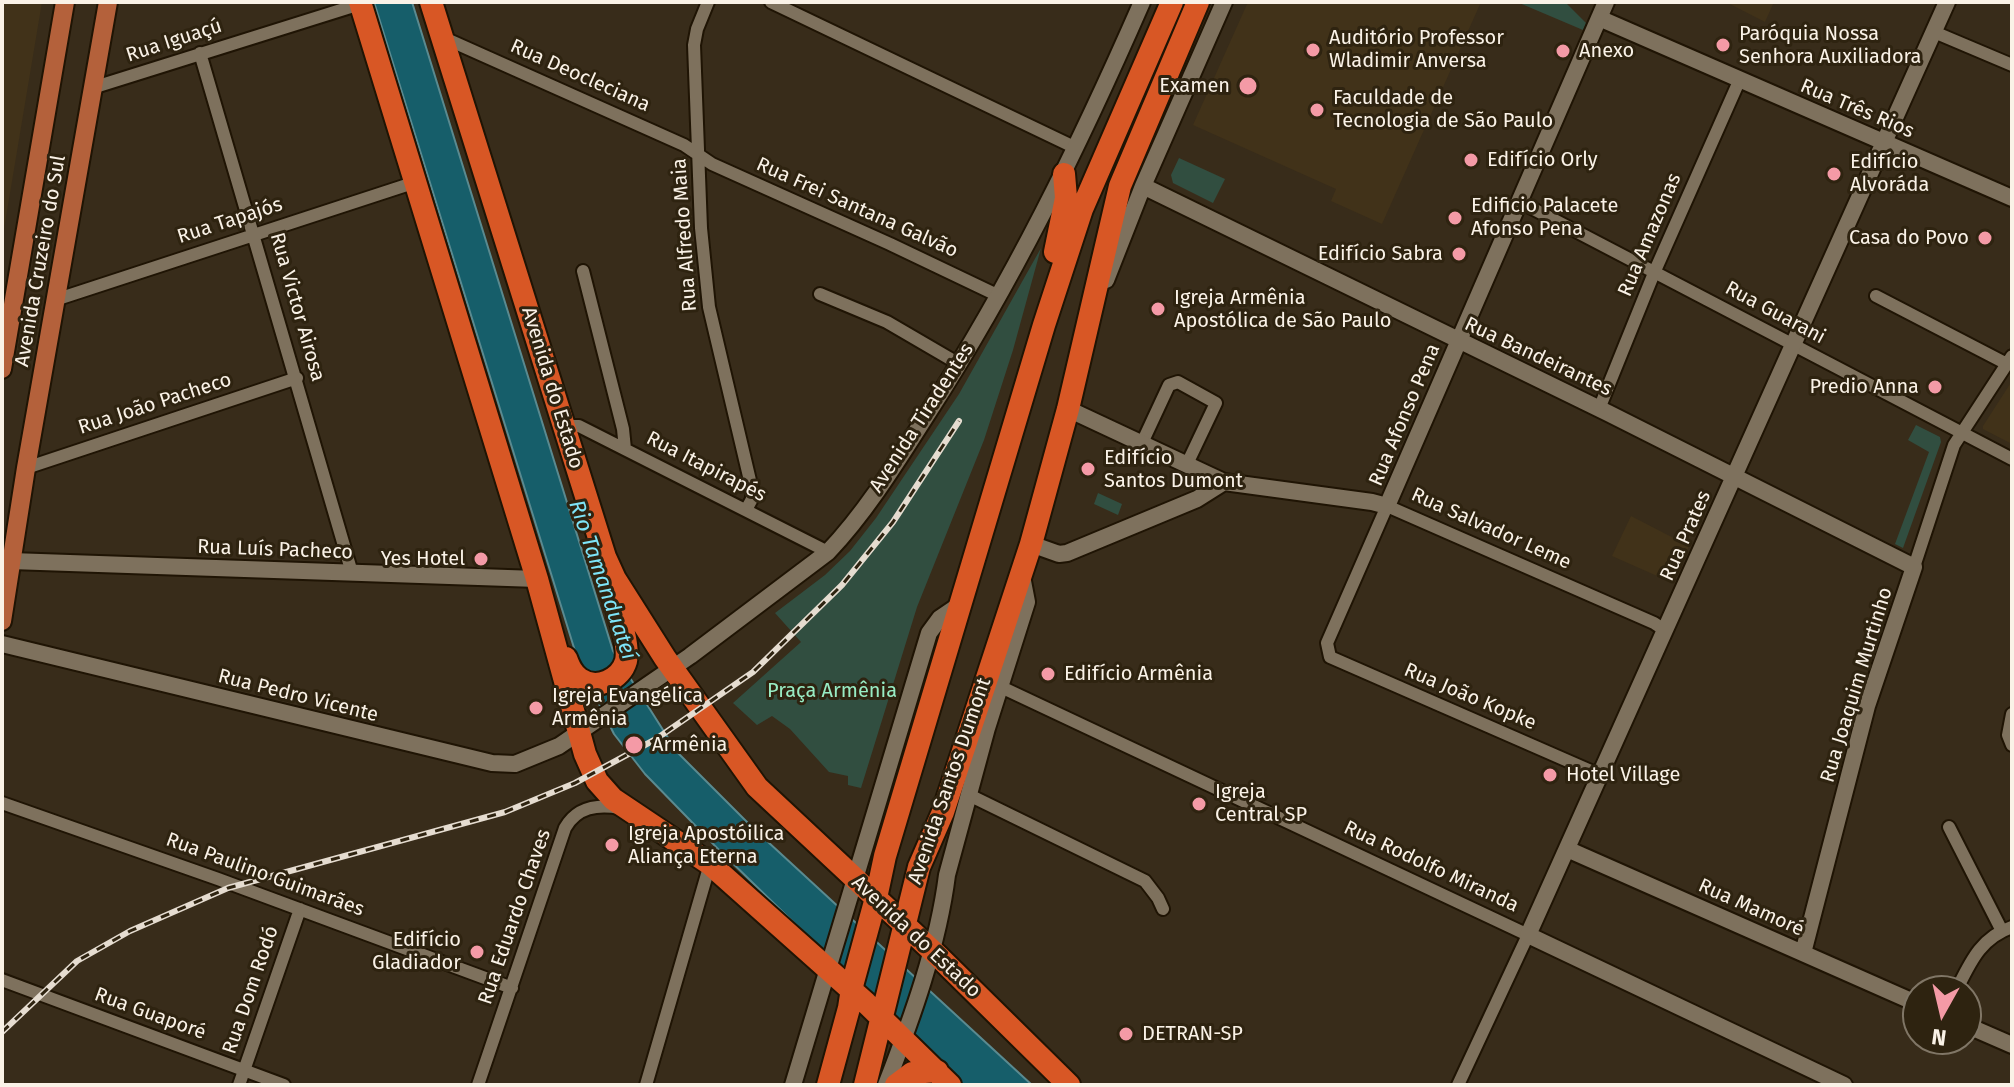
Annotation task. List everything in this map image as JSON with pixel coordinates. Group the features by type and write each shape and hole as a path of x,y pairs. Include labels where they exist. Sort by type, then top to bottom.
{"highway":[{"name":"Avenida do Estado","path":"431,2 563,426 615,579 757,787 876,898 902,934 928,959 1069,1085"},
{"path":"1089,192 1172,2"},
{"path":"1120,186 1198,2"},
{"path":"360,3 537,579 585,754 597,781 627,810 710,864 830,965 943,1078"},
{"path":"1044,325 1041,308 1064,174"},
{"path":"1058,200 1120,186 1143,186"},
{"name":"Avenida Santos Dumont","path":"865,1085 919,867 943,812 1031,544 1068,409 1120,186"},
{"name":"Avenida Santos Dumont","path":"828,1085 885,856 1044,325 1089,192"},
{"path":"554,640 560,643 571,671 589,683 609,681 621,671 626,648 612,592 615,579"},
{"path":"896,1085 912,1073 943,1078"}],"main road":[{"name":"Avenida Cruzeiro do Sul","path":"2,369 65,2"},
{"name":"Avenida Cruzeiro do Sul","path":"2,619 108,2"}],"street":[{"name":"Rua Alfredo Maia","path":"708,2 694,45 701,228 709,307 752,489 752,499 746,510"},
{"path":"771,2 1076,148"},
{"path":"1064,174 1142,2"},
{"path":"1143,186 1224,2"},
{"name":"Rua Afonso Pena","path":"1327,652 1327,643 1606,2"},
{"name":"Rua Prates","path":"1458,1085 1666,631 1947,2"},
{"name":"Rua Iguaçú","path":"92,88 360,3"},
{"name":"Rua Três Rios","path":"1599,18 2012,198"},
{"path":"1934,32 2012,65"},
{"name":"Rua Deocleciana","path":"442,37 684,145 699,157"},
{"name":"Rua Victor Airosa","path":"200,53 352,573"},
{"name":"Rua Amazonas","path":"1599,409 1654,273 1740,79"},
{"name":"Rua Frei Santana Galvão","path":"699,157 999,296"},
{"name":"Rua Tapajós","path":"58,299 416,182"},
{"name":"Avenida Santos Dumont","path":"1094,294 1105,283 1143,186"},
{"name":"Rua Bandeirantes","path":"1143,186 1734,475 1914,567"},
{"name":"Avenida Tiradentes","path":"579,732 673,668 828,552 842,537 907,447 1058,200"},
{"name":"Rua Guarani","path":"1520,202 2012,459"},
{"path":"583,271 623,429 625,449"},
{"path":"820,294 887,322 959,364"},
{"path":"1876,296 2009,360"},
{"name":"Rua Joaquim Murtinho","path":"1803,953 1867,706 1954,445 2009,360"},
{"name":"Rua João Pacheco","path":"26,468 297,378"},
{"path":"1142,443 1169,385 1178,382 1216,403 1187,464"},
{"name":"Rua Salvador Leme","path":"1068,409 1224,482 1387,506 1666,631"},
{"name":"Rua Itapirapés","path":"563,426 579,426 828,552"},
{"path":"1031,544 1059,554 1067,553 1197,499 1224,482"},
{"name":"Rua Luís Pacheco","path":"11,561 537,579"},
{"name":"Avenida Santos Dumont","path":"886,1085 905,1037 928,959 969,795 1027,602 1022,574"},
{"path":"793,1085 929,633 940,618 962,603"},
{"name":"Rua Pedro Vicente","path":"2,644 492,763 526,761 559,746 579,732"},
{"name":"Rua João Kopke","path":"1327,652 1334,660 1600,775"},
{"name":"Rua Rodolfo Miranda","path":"1001,687 1844,1085"},
{"path":"2012,714 2008,735 2012,745"},
{"path":"969,795 1145,881 1163,909"},
{"name":"Rua Paulino Guimarães","path":"2,803 512,988"},
{"name":"Rua Eduardo Chaves","path":"478,1085 570,819 586,808 610,806 627,810"},
{"path":"1949,827 2007,929 1991,936 1976,953 1964,975"},
{"name":"Rua Mamoré","path":"1567,849 1902,997"},
{"path":"646,1085 710,864"},
{"name":"Rua Dom Rodó","path":"239,1085 300,909"},
{"name":"Rua Guaporé","path":"2,980 284,1085"},
{"path":"1982,1032 2012,1045"}],"shaded area":[{"path":"2,2 42,2 2,241"},
{"name":"Faculdade de Tecnologia de São Paulo","path":"1248,2 1481,2 1382,224 1331,201 1336,189 1193,125"},
{"path":"1726,2 1774,2 1765,22"},
{"path":"2012,381 2012,444 1983,429 1983,426"},
{"path":"1631,516 1689,546 1673,583 1612,556"}],"green space":[{"path":"1517,2 1565,2 1586,23 1583,30"},
{"path":"1179,158 1225,179 1213,203 1173,183 1171,175"},
{"name":"Praça Armênia","path":"1041,248 984,440 917,607 861,788 848,785 848,776 829,772 790,729 772,716 757,725 733,703 801,642 775,613 825,575 850,551 876,518 959,394"},
{"path":"1916,425 1940,437 1941,442 1903,548 1895,544 1929,452 1908,440"},
{"path":"1098,493 1122,504 1118,515 1094,504"}],"water":[{"name":"Rio Tamanduateí","path":"374,2 412,2 613,651 677,752 755,830 1032,1085 961,1085 721,852 645,774 614,734 579,664"}],"railway":[{"path":"2,1032 77,961 130,931 228,888 505,812 575,783 656,739 753,672 842,585 893,522 959,421"}],"place":[{"name":"Paróquia Nossa Senhora Auxiliadora","path":"1723,45"},
{"name":"Auditório Professor Wladimir Anversa","path":"1313,50"},
{"name":"Anexo","path":"1563,51"},
{"name":"Examen","path":"1248,86"},
{"name":"Faculdade de Tecnologia de São Paulo","path":"1317,110"},
{"name":"Edifício Orly","path":"1471,160"},
{"name":"Edifício Alvoráda","path":"1834,174"},
{"name":"Edificio Palacete Afonso Pena","path":"1455,218"},
{"name":"Casa do Povo","path":"1985,238"},
{"name":"Edifício Sabra","path":"1459,254"},
{"name":"Igreja Armênia Apostólica de São Paulo","path":"1158,309"},
{"name":"Predio Anna","path":"1935,387"},
{"name":"Edifício Santos Dumont","path":"1088,469"},
{"name":"Yes Hotel","path":"481,559"},
{"name":"Edifício Armênia","path":"1048,674"},
{"name":"Igreja Evangélica Armênia","path":"536,708"},
{"name":"Armênia","path":"634,745"},
{"name":"Hotel Village","path":"1550,775"},
{"name":"Igreja Central SP","path":"1199,804"},
{"name":"Igreja Apostóilica Aliança Eterna","path":"612,845"},
{"name":"Edifício Gladiador","path":"477,952"},
{"name":"DETRAN-SP","path":"1126,1034"}]}
